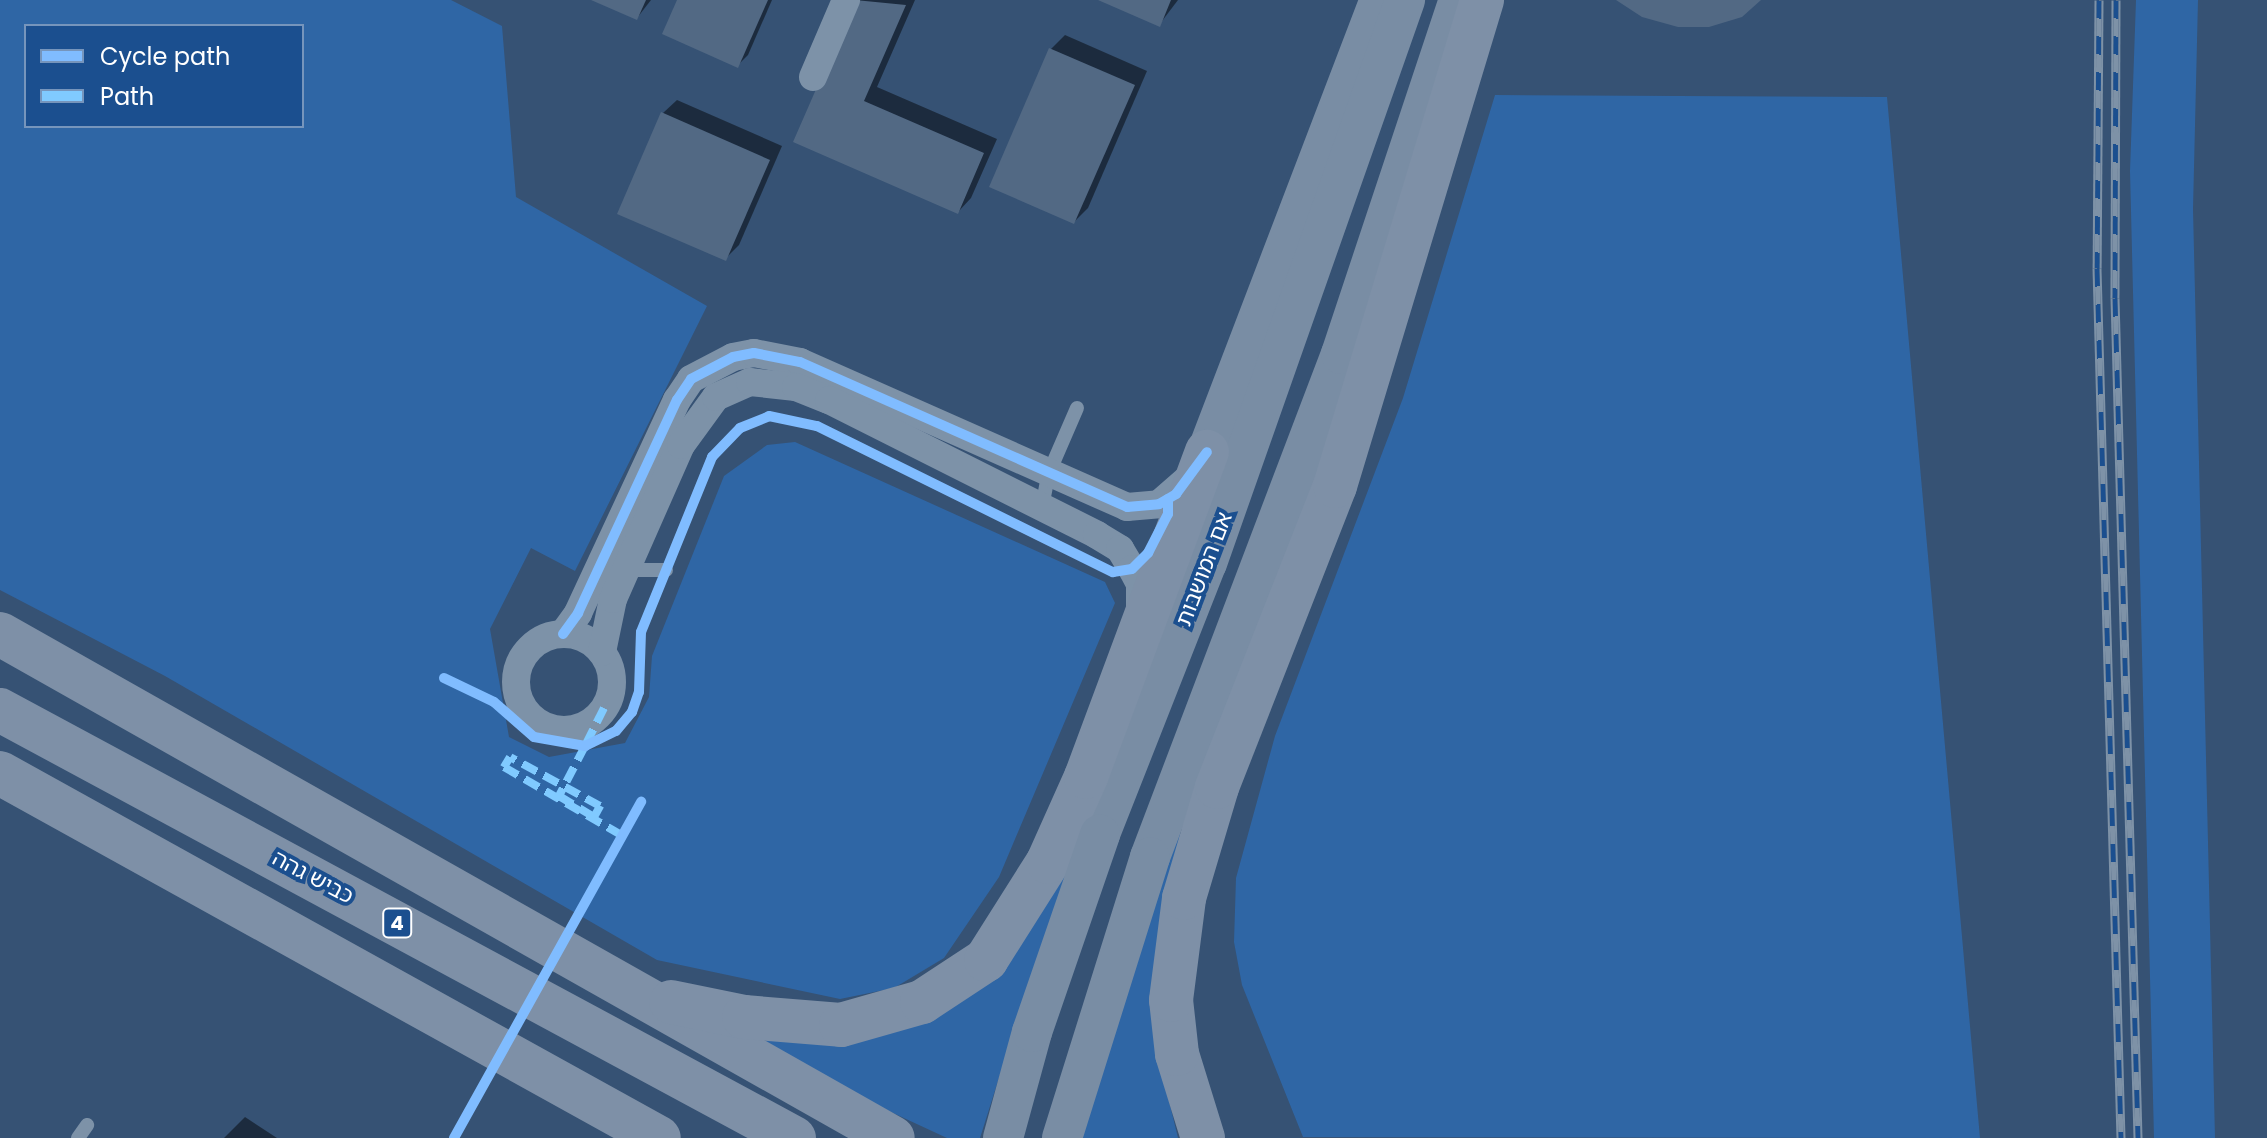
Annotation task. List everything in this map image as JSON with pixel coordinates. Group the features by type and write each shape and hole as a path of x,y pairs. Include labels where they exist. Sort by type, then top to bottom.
{"highway":[{"path":"1203,1138 1177,1054 1171,1000 1184,898 1217,787 1340,472 1482,0"},
{"path":"627,989 697,1010 841,1025 879,1018 954,985 986,960 1012,926 1048,862 1136,644 1207,452"},
{"path":"0,634 893,1138"},
{"name":"כביש גהה","path":"0,710 794,1138"},
{"path":"0,773 659,1138"}],"main road":[{"path":"1207,452 1380,0"},
{"name":"אם המושבות","path":"1003,1138 1032,1032 1100,834 1207,563 1405,0"},
{"path":"1062,1138 1150,857 1341,354 1459,0"}],"street":[{"path":"813,77 846,0"},
{"path":"563,634 578,613 677,400 691,379 733,357 754,353 800,362 1107,501 1145,508 1176,494 1207,452"},
{"path":"602,652 577,635 563,634 535,644 519,669 520,699 538,722 567,730 581,727 604,708 612,680 602,652 625,570 700,414 716,397 750,382 796,387 829,400 1120,549 1140,584 1136,644"}],"lane":[{"path":"1042,507 1048,475 1077,408"},
{"path":"625,570 666,570"},
{"path":"78,1138 87,1125"}],"shaded area":[{"path":"0,0 451,0 502,26 516,197 707,306 575,571 531,548 490,629 509,737 549,757 625,743 649,697 652,656 724,476 767,445 795,442 1105,582 1115,603 999,877 944,958 894,988 840,999 657,960 165,676 0,590"},
{"path":"2136,0 2198,0 2193,209 2215,1138 2154,1138 2130,171"},
{"path":"1495,95 1887,97 1980,1138 1303,1137 1242,985 1234,942 1236,878 1275,736 1403,398"},
{"path":"1173,825 1189,845 1155,1043 1178,1138 1074,1138"},
{"path":"1052,865 1073,877 1021,1008 980,1138 947,1138 742,1043 904,1026"}],"building":[{"path":"591,0 646,0 637,20"},
{"path":"677,0 768,0 738,68 662,34"},
{"path":"855,0 906,5 864,101 984,153 958,214 793,142"},
{"path":"1098,0 1171,0 1160,27"},
{"path":"1616,0 1761,0 1742,17 1709,27 1678,27 1642,17"},
{"path":"1049,48 1135,85 1074,224 989,187"},
{"path":"661,112 770,160 726,261 617,214"}],"railway":[{"path":"2099,0 2097,268 2121,1138"},
{"path":"2116,0 2115,298 2138,1138"}],"marked path":[{"path":"604,708 585,746 559,796 594,817 600,806 510,757 504,767 628,839"}],"cycle path":[{"path":"563,634 578,613 677,400 691,379 733,357 754,353 800,362 1127,507 1159,504 1176,494 1207,452"},
{"path":"444,678 494,702 534,737 585,746 616,731 632,712 639,692 641,632 712,457 740,428 769,416 817,426 1113,572 1132,569 1148,553 1168,514 1168,499"},
{"path":"454,1138 641,802"}]}
